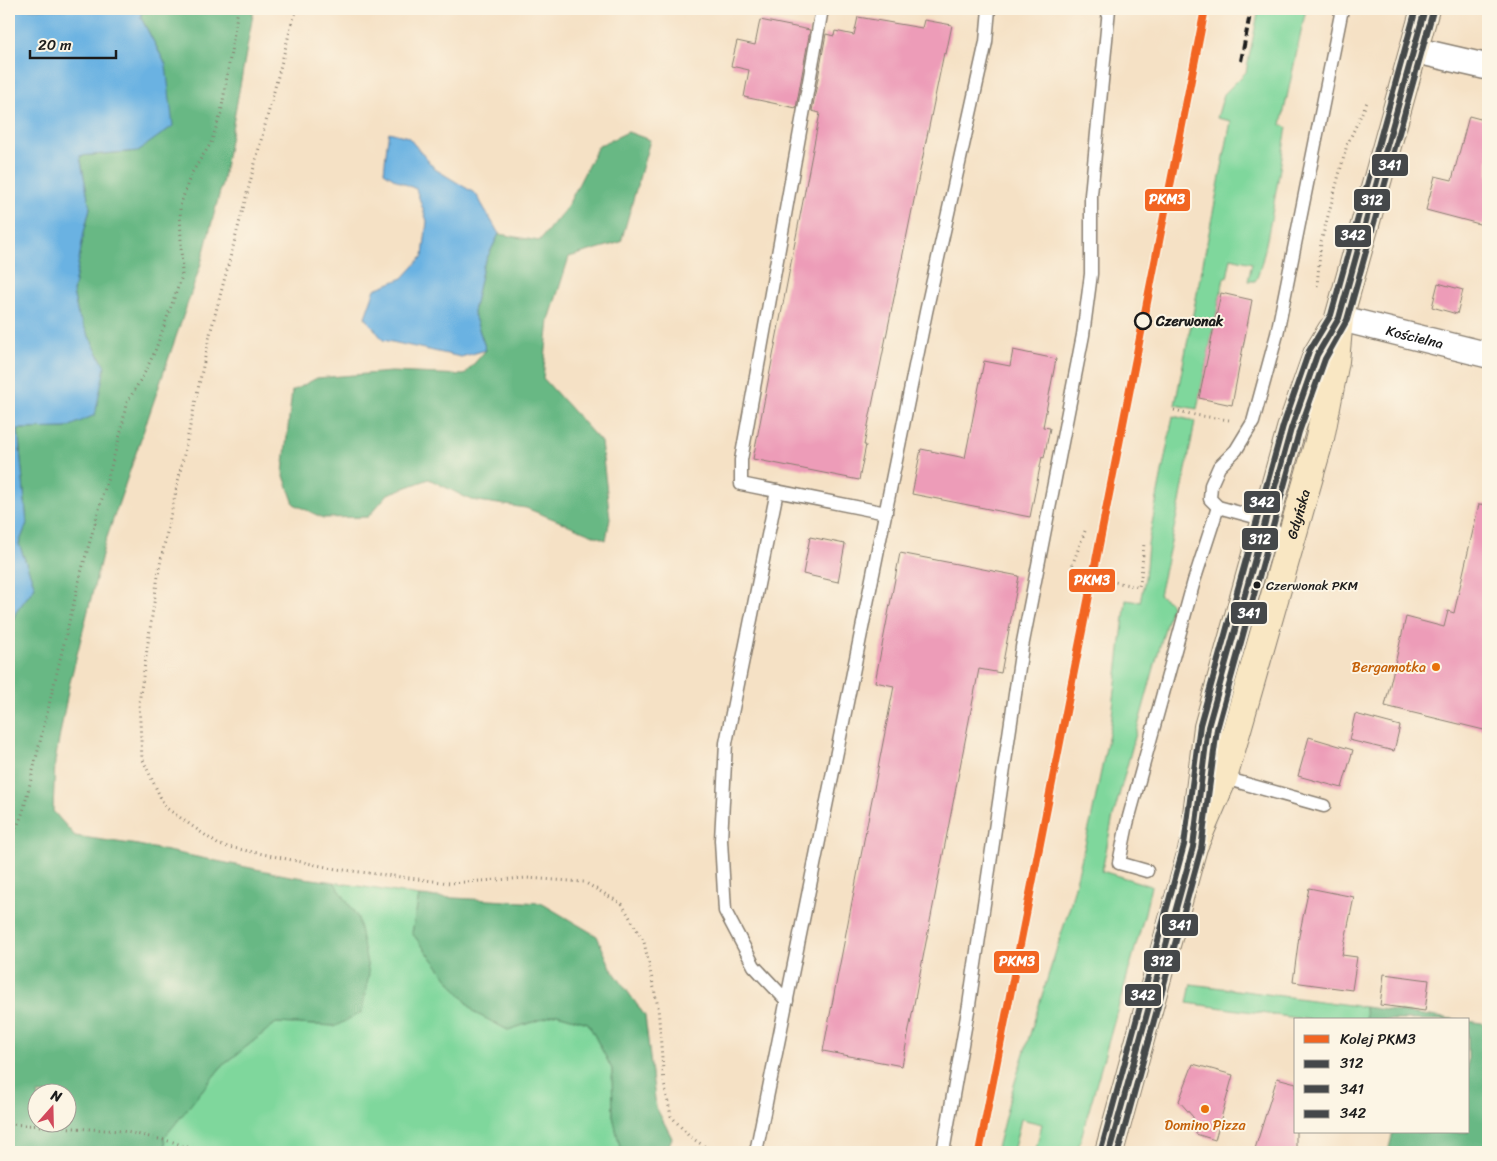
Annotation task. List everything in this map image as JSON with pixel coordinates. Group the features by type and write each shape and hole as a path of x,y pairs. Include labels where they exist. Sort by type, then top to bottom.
{"main road":[{"name":"Gdyńska","path":"1109,1152 1212,776 1289,545 1320,438 1334,361 1339,318 1426,9"},
{"name":"Gdyńska","path":"1212,776 1208,727 1291,429 1317,355 1339,318"}],"street":[{"path":"1414,50 1488,67"},
{"name":"Kościelna","path":"1339,318 1488,355"}],"lane":[{"path":"822,9 741,460 740,484 886,513"},
{"path":"756,1152 926,312 986,42 989,9"},
{"path":"944,1152 971,995 1022,646 1083,335 1091,274 1092,195 1109,9"},
{"path":"1289,545 1266,520 1218,508 1210,499 1211,485 1220,467 1236,450 1254,422 1277,334 1342,9"},
{"path":"778,491 726,743 721,840 725,911 754,966 787,1001"},
{"path":"1147,871 1119,863 1127,824 1194,581 1218,508"},
{"path":"1212,776 1324,806"}],"path":[{"path":"9,847 23,812 82,569 122,428 126,404 143,376 154,351 182,276 180,206 192,174 211,144 221,112 238,9"},
{"path":"297,9 210,334 159,569 139,703 142,758 165,807 219,845 336,869 450,884 527,878 584,882 622,904 644,942 658,1007 664,1083 671,1116 690,1136 712,1152"},
{"path":"1174,410 1227,420"},
{"path":"1084,531 1071,573 1139,587 1144,543"},
{"path":"9,1124 122,1131 173,1142 201,1152"}],"green space":[{"path":"141,9 254,9 222,184 200,267 105,543 69,686 55,761 53,811 75,836 138,845 290,876 334,882 358,918 369,974 362,1012 336,1026 276,1023 221,1067 164,1138 167,1152 9,1152 9,630 16,612 35,587 19,544 27,523 18,429 66,428 105,367 78,315 73,292 90,208 80,156 138,151 166,65 141,18"},
{"path":"1259,9 1306,9 1281,125 1287,127 1268,234 1259,273 1255,281 1248,281 1252,263 1231,258 1227,278 1224,278 1197,409 1175,405 1231,121 1217,118 1224,94 1246,72"},
{"path":"628,132 650,140 621,242 569,257 549,320 543,378 601,442 610,518 606,540 526,508 471,500 429,479 388,494 368,517 323,518 294,504 283,473 292,391 317,378 391,372 464,375 486,350 473,312 483,266 499,234 539,241 567,207 598,146"},
{"path":"1173,416 1195,421 1180,502 1159,595 1169,601 1171,606 1112,821 1102,871 1151,886 1144,917 1077,1152 1035,1152 1042,1124 1021,1119 1013,1152 996,1152 1009,1101 1070,906 1091,820 1111,723 1126,600 1140,602 1145,578 1148,544"},
{"path":"334,882 419,896 412,933 475,1013 508,1030 557,1014 588,1023 612,1069 613,1116 621,1152 167,1152 163,1138 221,1067 276,1023 336,1026 358,918"},
{"path":"419,896 541,903 597,936 611,968 645,1016 656,1107 672,1138 666,1152 621,1152 613,1116 612,1069 588,1023 557,1014 508,1030 475,1013 412,933"},
{"path":"1191,984 1365,1007 1366,1018 1296,1018 1187,1003"},
{"path":"1365,1007 1445,1018 1366,1018"},
{"path":"1470,1021 1488,1024 1488,1152 1388,1152 1392,1134 1470,1134"}],"water":[{"path":"9,9 141,9 141,18 166,65 173,126 138,151 80,156 90,208 73,292 78,315 105,367 95,415 66,428 18,429 27,523 19,544 35,587 16,612 9,630"},
{"path":"389,132 408,137 435,169 476,194 499,234 483,266 473,312 486,350 461,357 383,340 365,317 375,289 403,278 423,256 427,221 416,189 384,172"}],"building":[{"path":"858,17 922,28 924,20 952,25 946,54 944,53 864,445 866,445 859,480 753,459 820,113 812,111 826,34 834,36 835,31 854,35"},
{"path":"760,20 810,30 796,108 744,97 749,70 731,66 737,41 755,45"},
{"path":"1469,116 1488,121 1488,220 1485,219 1483,225 1426,210 1435,176 1452,180"},
{"path":"1438,283 1463,290 1457,314 1432,307"},
{"path":"1221,293 1252,300 1232,405 1199,398"},
{"path":"1013,350 1056,359 1043,427 1050,428 1030,517 912,494 921,449 965,458 984,361 1010,366"},
{"name":"Bergamotka","path":"1479,504 1488,505 1488,731 1385,706 1406,617 1444,627 1448,611 1454,613"},
{"path":"810,537 845,544 838,582 803,574"},
{"path":"900,553 1019,576 1001,673 979,669 902,1066 823,1051 894,686 875,682"},
{"path":"1355,714 1400,726 1394,751 1349,740"},
{"path":"1309,737 1353,750 1342,788 1298,776"},
{"path":"1309,888 1354,897 1342,955 1357,957 1352,990 1293,982 1299,936"},
{"path":"1384,974 1429,980 1425,1011 1380,1005"},
{"name":"Domino Pizza","path":"1193,1064 1233,1075 1215,1140 1196,1134 1193,1117 1179,1101"},
{"path":"1277,1078 1294,1082 1296,1152 1254,1152"}],"railway":[{"path":"1241,61 1251,9"}],"rail line":[{"name":"PKM3","path":"979,1152 1205,9"}],"transit line":[{"name":"342","path":"1101,1150 1184,845 1200,725 1283,426 1309,351 1331,315 1416,9"},
{"name":"312","path":"1109,1152 1193,847 1208,727 1291,429 1317,355 1339,318 1425,9"},
{"name":"341","path":"1118,1152 1201,849 1217,729 1299,432 1325,359 1347,320 1433,11"}],"place":[{"name":"Czerwonak","path":"1143,321"},
{"name":"Czerwonak PKM","path":"1257,585"},
{"name":"Bergamotka","path":"1436,667"},
{"name":"Domino Pizza","path":"1205,1109"}]}
